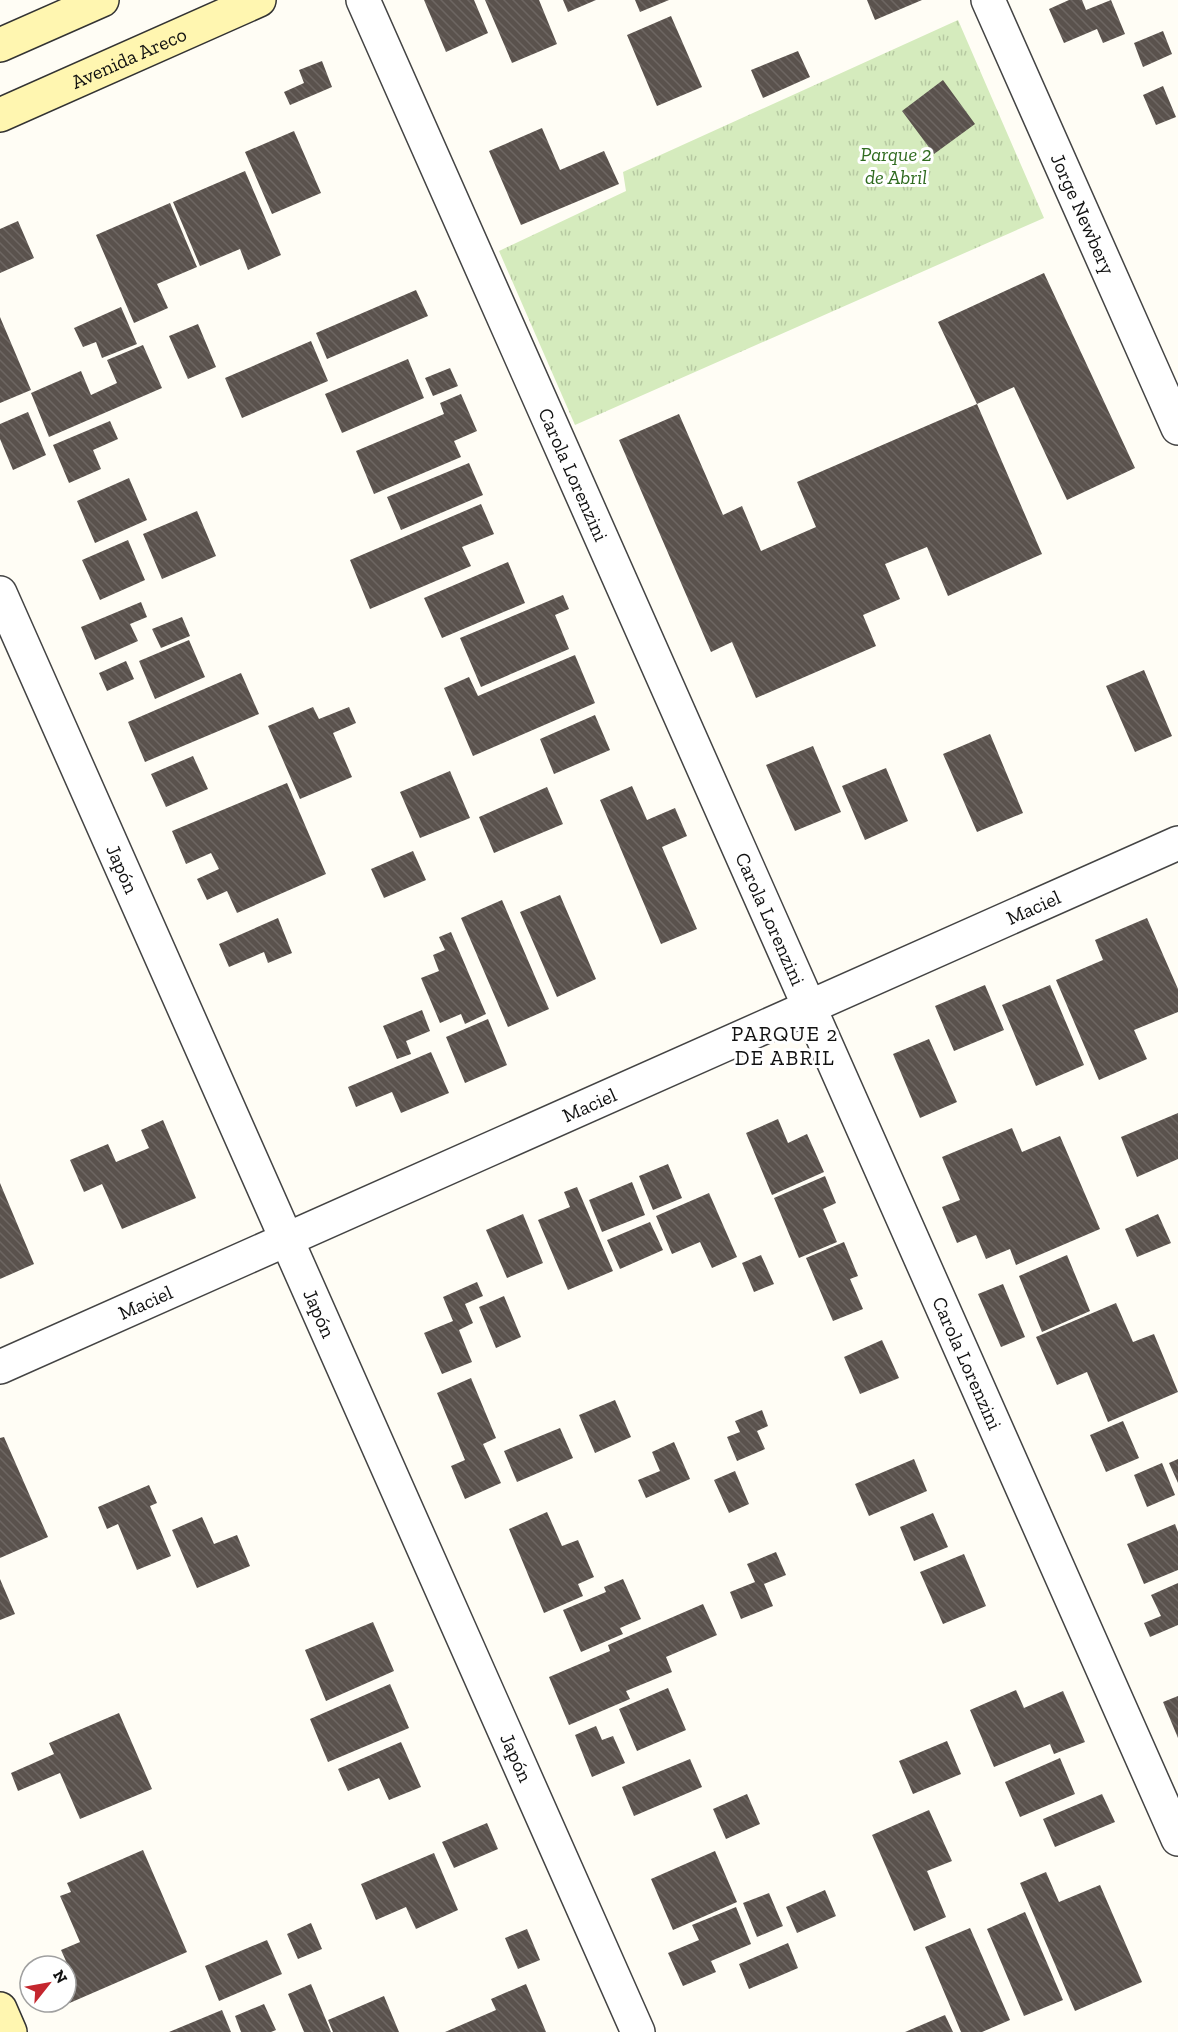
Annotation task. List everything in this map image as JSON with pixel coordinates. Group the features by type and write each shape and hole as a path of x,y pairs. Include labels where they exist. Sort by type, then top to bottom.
{"main road":[{"path":"0,45 102,0"},
{"name":"Avenida Areco","path":"0,115 259,0"},
{"path":"0,2009 10,2032"}],"street":[{"name":"Carola Lorenzini","path":"363,0 1178,1839"},
{"name":"Jorge Newbery","path":"988,0 1178,428"},
{"name":"Japón","path":"0,592 638,2032"},
{"name":"Maciel","path":"0,1367 1178,843"}],"green space":[{"name":"Parque 2 de Abril","path":"958,20 1044,218 575,425 499,251 626,191 623,172"}],"building":[{"path":"424,0 474,0 488,33 446,52"},
{"path":"485,0 539,0 557,44 512,63"},
{"path":"563,0 596,0 568,12"},
{"path":"635,0 669,0 640,12"},
{"path":"867,0 922,0 875,20"},
{"path":"1069,0 1082,0 1086,10 1111,0 1125,34 1103,43 1097,29 1064,43 1049,9"},
{"path":"671,16 702,87 657,106 627,35"},
{"path":"1163,31 1172,54 1143,67 1134,43"},
{"path":"798,51 810,77 763,98 751,70"},
{"path":"322,61 332,87 290,105 284,92 304,83 299,70"},
{"path":"943,80 975,124 934,154 902,111"},
{"path":"1163,86 1176,117 1156,125 1143,95"},
{"path":"542,128 560,170 604,151 619,184 521,225 489,151"},
{"path":"294,131 321,193 272,214 245,152"},
{"path":"245,171 281,255 248,270 240,249 200,266 173,202"},
{"path":"170,203 197,267 157,284 168,308 134,323 96,235"},
{"path":"18,221 34,258 0,273 0,229"},
{"path":"1044,273 1135,468 1067,500 1014,387 977,404 938,322"},
{"path":"416,290 428,316 327,359 316,333"},
{"path":"121,307 137,344 102,358 96,342 83,347 74,328"},
{"path":"0,317 31,390 0,403"},
{"path":"198,324 216,367 188,379 169,336"},
{"path":"311,341 328,381 242,418 225,378"},
{"path":"143,345 162,388 49,437 31,393 81,371 91,395 117,383 107,360"},
{"path":"408,359 424,398 342,433 325,394"},
{"path":"450,368 458,386 433,396 425,378"},
{"path":"461,394 477,431 454,441 461,457 374,494 356,451 444,414 440,403"},
{"path":"977,404 1042,554 948,596 927,547 885,564 900,599 863,615 876,646 756,698 732,642 711,652 619,440 679,414 723,515 742,506 761,551 816,527 797,482"},
{"path":"28,412 46,455 13,470 0,439 0,424"},
{"path":"110,421 118,439 93,450 101,469 69,483 53,445"},
{"path":"469,463 483,495 401,530 387,497"},
{"path":"129,478 147,520 95,543 77,501"},
{"path":"481,504 494,534 462,547 471,566 370,609 350,560"},
{"path":"197,511 216,556 162,579 143,534"},
{"path":"128,540 145,580 100,600 82,560"},
{"path":"508,562 525,603 442,638 424,598"},
{"path":"563,595 569,609 555,615 569,649 481,687 460,638"},
{"path":"141,602 147,617 130,624 138,641 95,660 81,627"},
{"path":"182,617 190,636 161,648 152,629"},
{"path":"189,640 205,677 155,699 139,661"},
{"path":"575,655 595,703 473,756 444,688 469,677 478,696"},
{"path":"126,661 134,679 107,691 99,673"},
{"path":"1144,670 1172,736 1135,752 1106,686"},
{"path":"241,673 259,714 145,762 128,722"},
{"path":"313,707 319,719 349,707 356,723 333,733 352,777 300,799 268,726"},
{"path":"595,715 610,750 554,774 540,739"},
{"path":"990,734 1023,813 977,832 943,754"},
{"path":"813,746 841,812 795,831 766,765"},
{"path":"193,756 208,789 166,807 151,774"},
{"path":"886,768 908,821 865,840 842,786"},
{"path":"450,771 470,818 420,838 400,792"},
{"path":"287,783 326,874 237,913 227,891 207,900 197,879 219,869 211,853 186,864 172,831"},
{"path":"632,786 647,820 675,808 687,836 662,847 697,929 661,944 600,800"},
{"path":"547,787 563,824 494,853 479,817"},
{"path":"413,851 426,880 384,898 371,869"},
{"path":"560,895 596,979 557,997 520,912"},
{"path":"502,900 549,1009 508,1027 461,918"},
{"path":"278,918 292,953 268,963 264,952 229,967 219,944"},
{"path":"1147,918 1178,989 1178,1012 1134,1030 1147,1059 1099,1080 1056,980 1103,960 1095,940"},
{"path":"451,932 486,1014 465,1024 461,1014 440,1023 421,978 439,971 433,955 445,950 439,937"},
{"path":"985,985 1004,1030 954,1051 935,1006"},
{"path":"1050,985 1084,1065 1036,1086 1002,1005"},
{"path":"422,1010 430,1031 406,1041 411,1054 397,1059 383,1026"},
{"path":"488,1019 507,1065 465,1083 446,1037"},
{"path":"929,1039 957,1102 920,1118 893,1054"},
{"path":"431,1052 449,1093 401,1113 392,1092 356,1107 348,1087"},
{"path":"1178,1113 1178,1159 1137,1177 1121,1137"},
{"path":"778,1119 788,1143 807,1134 824,1172 772,1195 746,1133"},
{"path":"163,1120 196,1198 122,1229 102,1184 84,1192 70,1160 108,1144 116,1162 149,1148 141,1130"},
{"path":"1012,1128 1022,1152 1060,1136 1100,1229 1016,1265 1010,1249 986,1259 976,1235 957,1243 942,1207 960,1200 942,1157"},
{"path":"668,1164 682,1198 653,1210 639,1176"},
{"path":"825,1176 836,1203 823,1209 837,1242 799,1258 774,1198"},
{"path":"632,1182 645,1215 602,1232 589,1200"},
{"path":"0,1183 34,1264 0,1279"},
{"path":"577,1187 613,1271 568,1290 538,1220 570,1207 564,1192"},
{"path":"709,1193 737,1257 712,1268 700,1242 672,1254 656,1216"},
{"path":"523,1214 543,1263 507,1278 486,1230"},
{"path":"1158,1214 1171,1243 1137,1257 1125,1229"},
{"path":"650,1222 663,1250 620,1269 607,1240"},
{"path":"844,1242 858,1276 850,1279 863,1309 833,1321 806,1258"},
{"path":"761,1255 774,1284 754,1292 742,1263"},
{"path":"1067,1255 1090,1311 1042,1332 1019,1276"},
{"path":"477,1282 483,1296 465,1304 473,1323 459,1330 472,1362 442,1374 424,1333 453,1321 443,1297"},
{"path":"1003,1284 1025,1337 1001,1347 978,1294"},
{"path":"504,1296 521,1337 496,1348 479,1307"},
{"path":"1116,1303 1133,1342 1154,1334 1178,1392 1108,1422 1087,1372 1057,1385 1036,1337"},
{"path":"882,1340 899,1378 860,1394 844,1357"},
{"path":"471,1378 496,1438 483,1444 501,1483 465,1499 451,1466 465,1460 437,1393"},
{"path":"615,1400 631,1437 595,1453 579,1415"},
{"path":"762,1410 768,1426 757,1431 765,1449 737,1461 727,1437 740,1432 735,1421"},
{"path":"1123,1421 1139,1458 1106,1472 1090,1435"},
{"path":"560,1428 573,1458 517,1482 504,1451"},
{"path":"4,1437 48,1537 0,1558 0,1438"},
{"path":"674,1442 690,1479 646,1498 638,1480 660,1471 652,1452"},
{"path":"914,1459 927,1491 869,1516 855,1484"},
{"path":"1178,1459 1178,1483 1169,1463"},
{"path":"1162,1463 1175,1495 1147,1507 1134,1475"},
{"path":"735,1471 749,1504 729,1513 714,1480"},
{"path":"149,1485 157,1503 150,1506 171,1556 137,1570 118,1524 107,1529 98,1507"},
{"path":"547,1512 562,1546 578,1540 594,1577 578,1584 583,1596 544,1613 509,1529"},
{"path":"933,1513 948,1547 914,1561 900,1527"},
{"path":"202,1517 214,1544 237,1535 250,1566 197,1588 172,1530"},
{"path":"1175,1524 1178,1532 1178,1570 1144,1584 1127,1544"},
{"path":"776,1552 786,1575 764,1584 773,1606 741,1619 730,1592 755,1582 747,1564"},
{"path":"964,1554 986,1606 943,1624 920,1572"},
{"path":"0,1579 15,1614 0,1620"},
{"path":"623,1579 641,1619 620,1628 623,1634 581,1652 563,1610 606,1592 604,1587"},
{"path":"1178,1583 1178,1625 1150,1637 1144,1623 1161,1616 1151,1595"},
{"path":"703,1604 717,1635 666,1657 672,1672 626,1691 630,1699 569,1725 549,1677 610,1651 608,1645"},
{"path":"373,1622 394,1671 326,1701 305,1650"},
{"path":"390,1684 409,1728 328,1762 310,1719"},
{"path":"668,1688 686,1730 637,1751 619,1709"},
{"path":"1016,1690 1024,1708 1063,1691 1085,1742 1054,1754 1050,1744 994,1767 970,1710"},
{"path":"1178,1696 1178,1738 1163,1702"},
{"path":"119,1713 152,1789 80,1819 60,1773 18,1791 11,1773 54,1754 49,1743"},
{"path":"596,1726 602,1740 613,1736 625,1763 592,1777 575,1735"},
{"path":"947,1741 961,1774 913,1794 899,1761"},
{"path":"401,1742 421,1787 389,1800 379,1778 348,1791 338,1769"},
{"path":"1060,1758 1075,1794 1020,1817 1005,1782"},
{"path":"690,1759 702,1787 634,1816 622,1787"},
{"path":"747,1794 760,1824 726,1839 713,1809"},
{"path":"1102,1794 1115,1822 1055,1847 1043,1819"},
{"path":"929,1810 952,1861 927,1871 946,1917 914,1931 872,1835"},
{"path":"487,1823 498,1849 454,1868 442,1842"},
{"path":"143,1850 187,1952 78,1999 78,1954 63,1954 61,1950 80,1942 60,1896 71,1892 67,1883"},
{"path":"715,1851 737,1902 673,1930 651,1879"},
{"path":"434,1853 458,1910 416,1929 406,1907 376,1920 361,1884"},
{"path":"1046,1872 1059,1902 1100,1885 1142,1982 1075,2011 1020,1883"},
{"path":"825,1890 836,1916 797,1933 786,1907"},
{"path":"769,1893 783,1926 757,1937 743,1903"},
{"path":"736,1907 751,1944 711,1961 716,1972 683,1986 668,1953 699,1940 692,1925"},
{"path":"1025,1912 1063,2000 1024,2016 987,1929"},
{"path":"311,1923 322,1949 298,1959 287,1934"},
{"path":"970,1928 1010,2020 982,2032 961,2032 925,1947"},
{"path":"527,1929 540,1960 518,1969 505,1938"},
{"path":"267,1940 282,1974 219,2001 205,1966"},
{"path":"788,1943 798,1968 749,1989 739,1964"},
{"path":"311,1984 331,2032 304,2032 288,1994"},
{"path":"526,1984 546,2032 445,2032 496,2010 491,1999"},
{"path":"384,1996 399,2032 333,2032 328,2020"},
{"path":"264,2004 276,2030 241,2032 235,2016"},
{"path":"222,2010 231,2032 169,2032"},
{"path":"945,2015 953,2032 905,2032"}],"district":[{"name":"PARQUE 2 DE ABRIL","path":"785,1045"}]}
